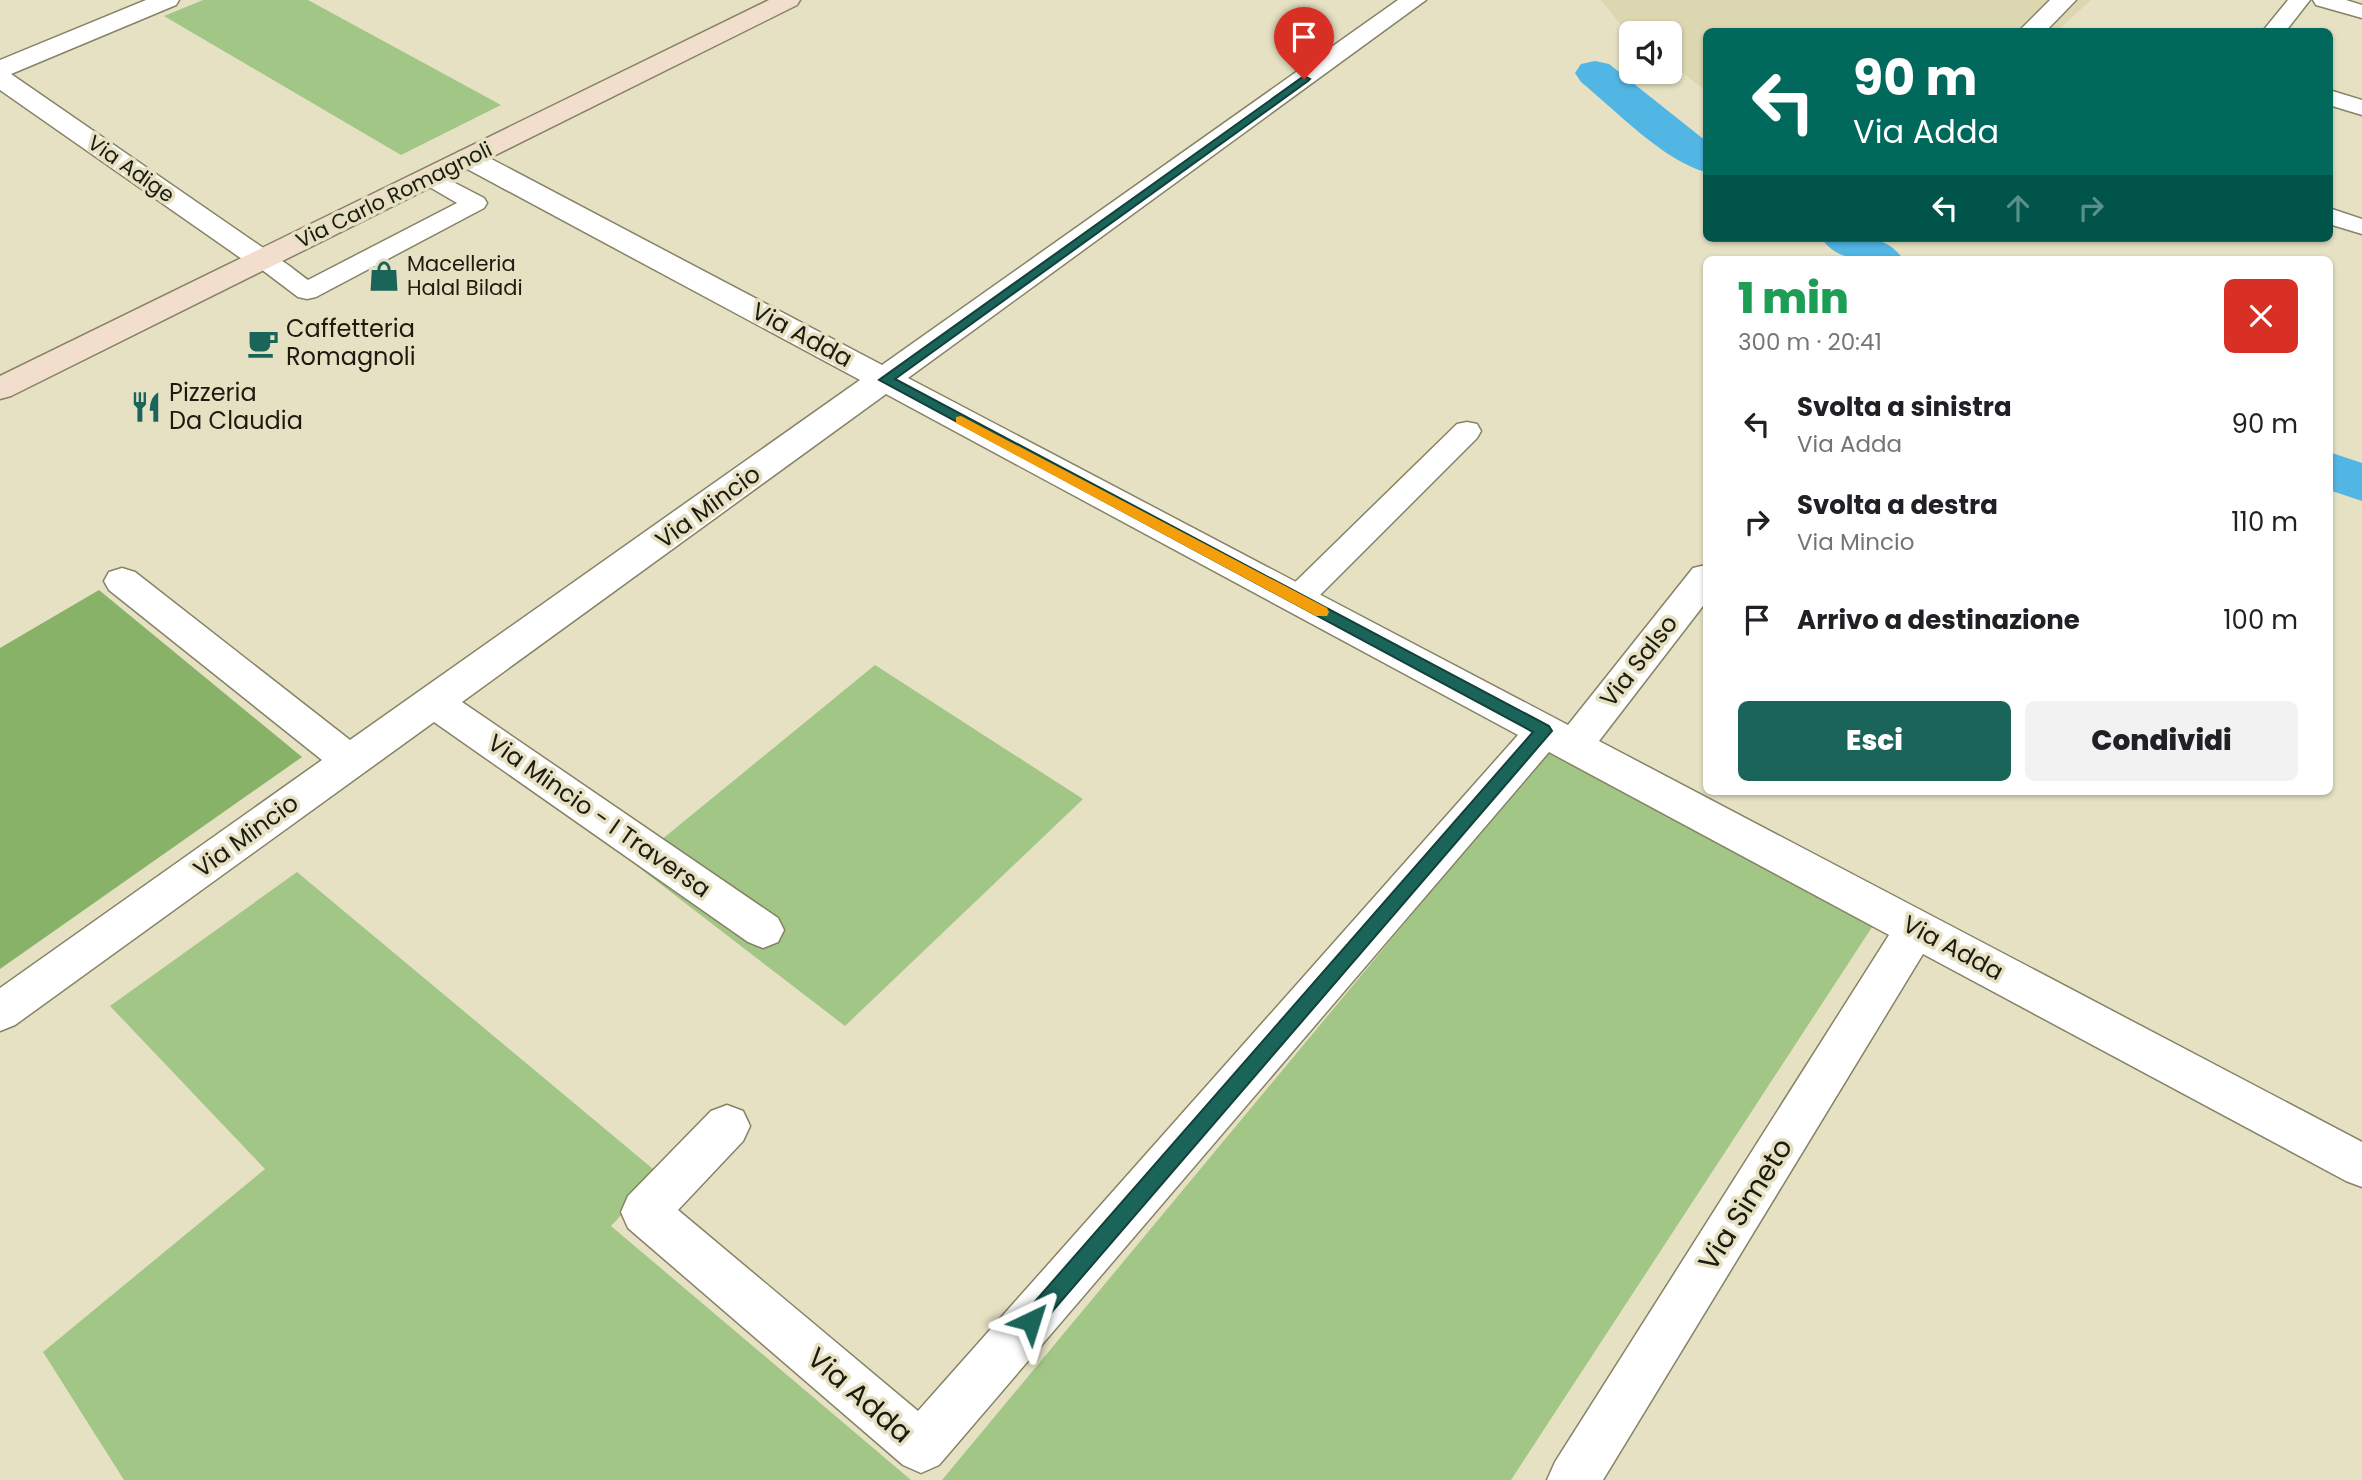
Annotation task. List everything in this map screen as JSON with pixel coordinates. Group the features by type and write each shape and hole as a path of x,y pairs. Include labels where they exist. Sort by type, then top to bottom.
{"main road":[{"name":"Via Carlo Romagnoli","path":"0,389 788,0"}],"street":[{"path":"0,69 167,0"},
{"name":"Via Mincio","path":"0,1012 1414,0"},
{"path":"2034,28 2064,0"},
{"name":"Via Adige","path":"0,78 262,260"},
{"name":"Via Adda","path":"468,158 2362,1166"},
{"name":"Via Salso","path":"1558,738 1703,580"},
{"path":"121,581 351,762"},
{"name":"Via Mincio - I Traversa","path":"434,702 763,930"},
{"name":"Via Adda","path":"727,1126 645,1212 921,1447 1558,738"},
{"name":"Via Simeto","path":"1573,1480 1916,929"}],"lane":[{"path":"2276,28 2299,0"},
{"path":"2324,0 2362,12"},
{"path":"2333,98 2362,108"},
{"path":"262,260 307,291 475,204 430,177"},
{"path":"2333,216 2362,227"},
{"path":"1297,599 1467,431"}],"shaded area":[{"path":"1601,0 2091,0 2060,28 1703,28 1703,89 1682,72 1682,21 1619,22"}],"green space":[{"path":"203,0 308,0 501,105 401,155 164,16"},
{"path":"99,590 302,757 0,969 0,648"},
{"path":"875,665 1083,799 845,1026 633,863"},
{"path":"1551,747 1876,921 1511,1480 942,1480"},
{"path":"297,872 659,1174 611,1226 911,1480 124,1480 43,1352 265,1169 110,1006"}],"waterway":[{"path":"1595,73 1684,146 1703,157"},
{"path":"1851,242 1875,256"},
{"path":"2333,471 2362,484"}],"slow traffic":[{"path":"961,420 1322,612"}],"place":[{"name":"Macelleria Halal Biladi","path":"384,276"},
{"name":"Caffetteria Romagnoli","path":"263,343"},
{"name":"Pizzeria Da Claudia","path":"146,407"}],"route":[{"path":"1031,1321 1544,731 886,380 1304,79"}]}
